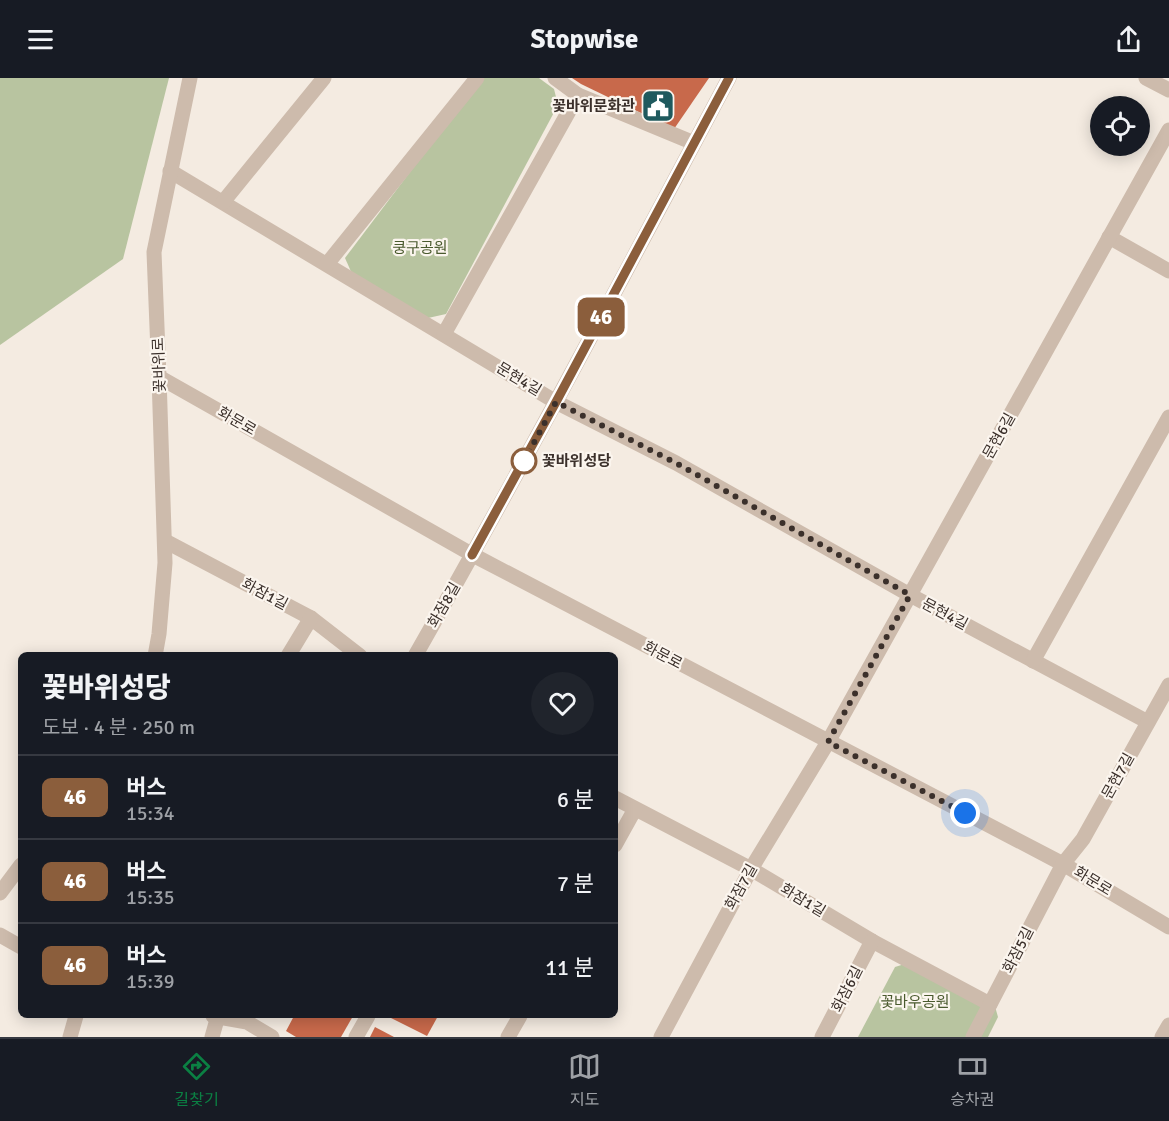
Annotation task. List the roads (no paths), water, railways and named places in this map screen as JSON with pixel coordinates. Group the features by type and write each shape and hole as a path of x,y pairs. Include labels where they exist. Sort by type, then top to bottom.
{"street":[{"name":"꽃바위로","path":"156,652 160,623 165,541 153,252 190,78"},
{"path":"223,202 324,78"},
{"path":"327,264 477,78"},
{"path":"555,78 578,95 694,143"},
{"name":"화잠8길","path":"417,652 556,402 729,78"},
{"path":"1146,78 1169,90"},
{"path":"444,334 578,95"},
{"name":"문현6길","path":"828,742 1169,130"},
{"name":"문현4길","path":"170,171 556,402 676,463 910,595 1148,722"},
{"path":"1109,237 1169,271"},
{"name":"화문로","path":"159,377 472,555 1064,864 1169,927"},
{"path":"1033,661 1169,417"},
{"name":"화잠1길","path":"165,541 311,618 355,652"},
{"path":"290,652 311,618"},
{"name":"문현7길","path":"1064,864 1083,839 1169,685"},
{"name":"화잠7길","path":"661,1037 751,869 828,742"},
{"name":"화잠1길","path":"618,800 751,869 872,941 990,1004"},
{"path":"618,840 635,809"},
{"name":"화잠5길","path":"973,1037 1064,864"},
{"path":"0,893 18,869"},
{"path":"0,935 18,945"},
{"name":"화잠6길","path":"822,1037 872,941"},
{"path":"69,1037 75,1018"},
{"path":"212,1037 216,1018"},
{"path":"226,1018 247,1022 272,1037"},
{"path":"356,1037 367,1018"},
{"path":"508,1037 519,1018"},
{"path":"1162,1037 1169,1025"}],"place":[{"name":"꽃바위문화관","path":"658,106"},
{"name":"꽃바위성당","path":"524,461"}],"park label":[{"name":"쿵구공원","path":"420,248"},
{"name":"꽃바우공원","path":"915,1002"}]}
